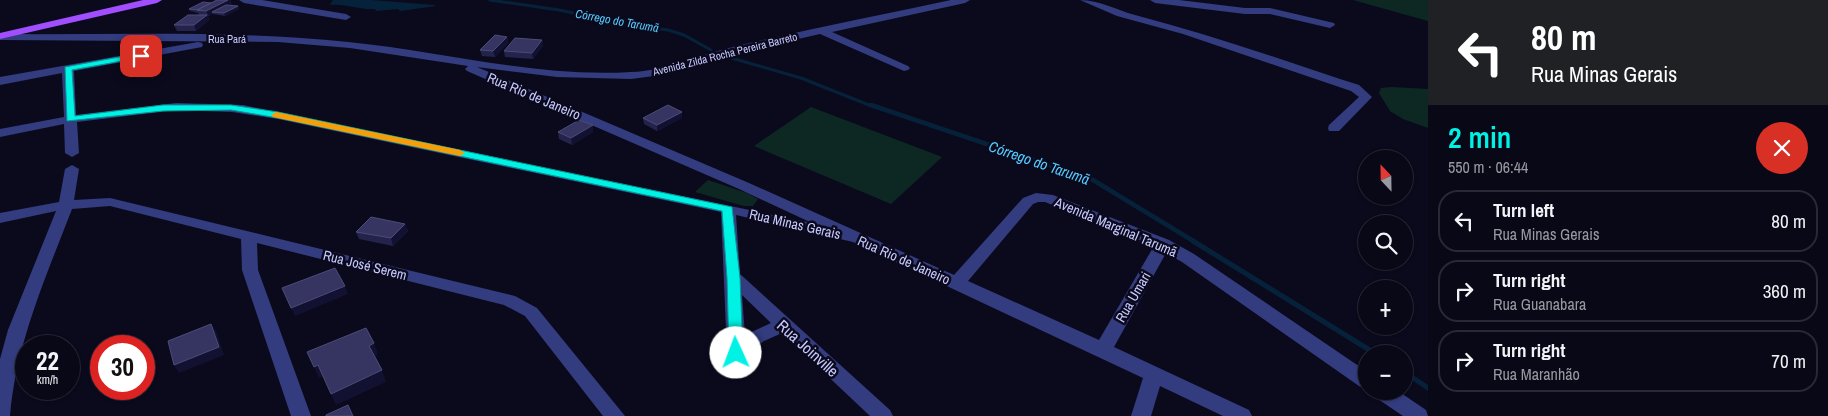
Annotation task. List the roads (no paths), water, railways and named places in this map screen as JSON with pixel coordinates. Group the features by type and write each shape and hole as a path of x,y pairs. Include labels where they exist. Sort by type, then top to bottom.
{"main road":[{"path":"0,36 50,22 157,0"}],"street":[{"path":"244,0 346,16"},
{"name":"Avenida Zilda Rocha Pereira Barreto","path":"453,61 557,74 632,76 669,71 730,51 965,0"},
{"path":"1085,0 1121,14 1187,32 1336,81 1363,93 1366,97 1334,128"},
{"path":"1155,0 1245,11 1270,11 1330,25"},
{"path":"820,30 904,68"},
{"name":"Rua Pará","path":"0,36 278,39 350,45 453,61"},
{"path":"0,81 233,39"},
{"name":"Rua Rio de Janeiro","path":"453,61 744,186 1103,350 1242,416"},
{"path":"68,68 72,153"},
{"name":"Rua Minas Gerais","path":"0,133 71,119 163,108 231,108 278,115 853,237"},
{"path":"0,416 2,384 17,330 66,205 72,169"},
{"name":"Avenida Marginal Tarumã","path":"957,284 1028,201 1036,197 1048,198 1163,244 1188,258 1358,375"},
{"name":"Rua José Serem","path":"0,218 66,205 110,202 509,300 531,312 615,416"},
{"path":"728,209 734,278 737,362 747,342 762,332 783,326"},
{"path":"249,236 250,270 301,416"},
{"name":"Rua Umari","path":"1103,350 1163,244"},
{"name":"Rua Joinville","path":"734,278 783,326 883,416"},
{"path":"1141,416 1154,375"},
{"path":"1395,400 1419,416"}],"water":[{"path":"333,0 371,0 436,6 400,11 398,9 376,11 375,9 330,5"}],"waterway":[{"name":"Córrego do Tarumã","path":"490,0 559,10 636,26 668,30 684,35 711,50"},
{"name":"Córrego do Tarumã","path":"728,57 801,78 874,107"},
{"name":"Córrego do Tarumã","path":"871,105 1093,180 1195,242"},
{"name":"Córrego do Tarumã","path":"1193,241 1361,345"},
{"name":"Córrego do Tarumã","path":"1413,378 1428,388"}]}
